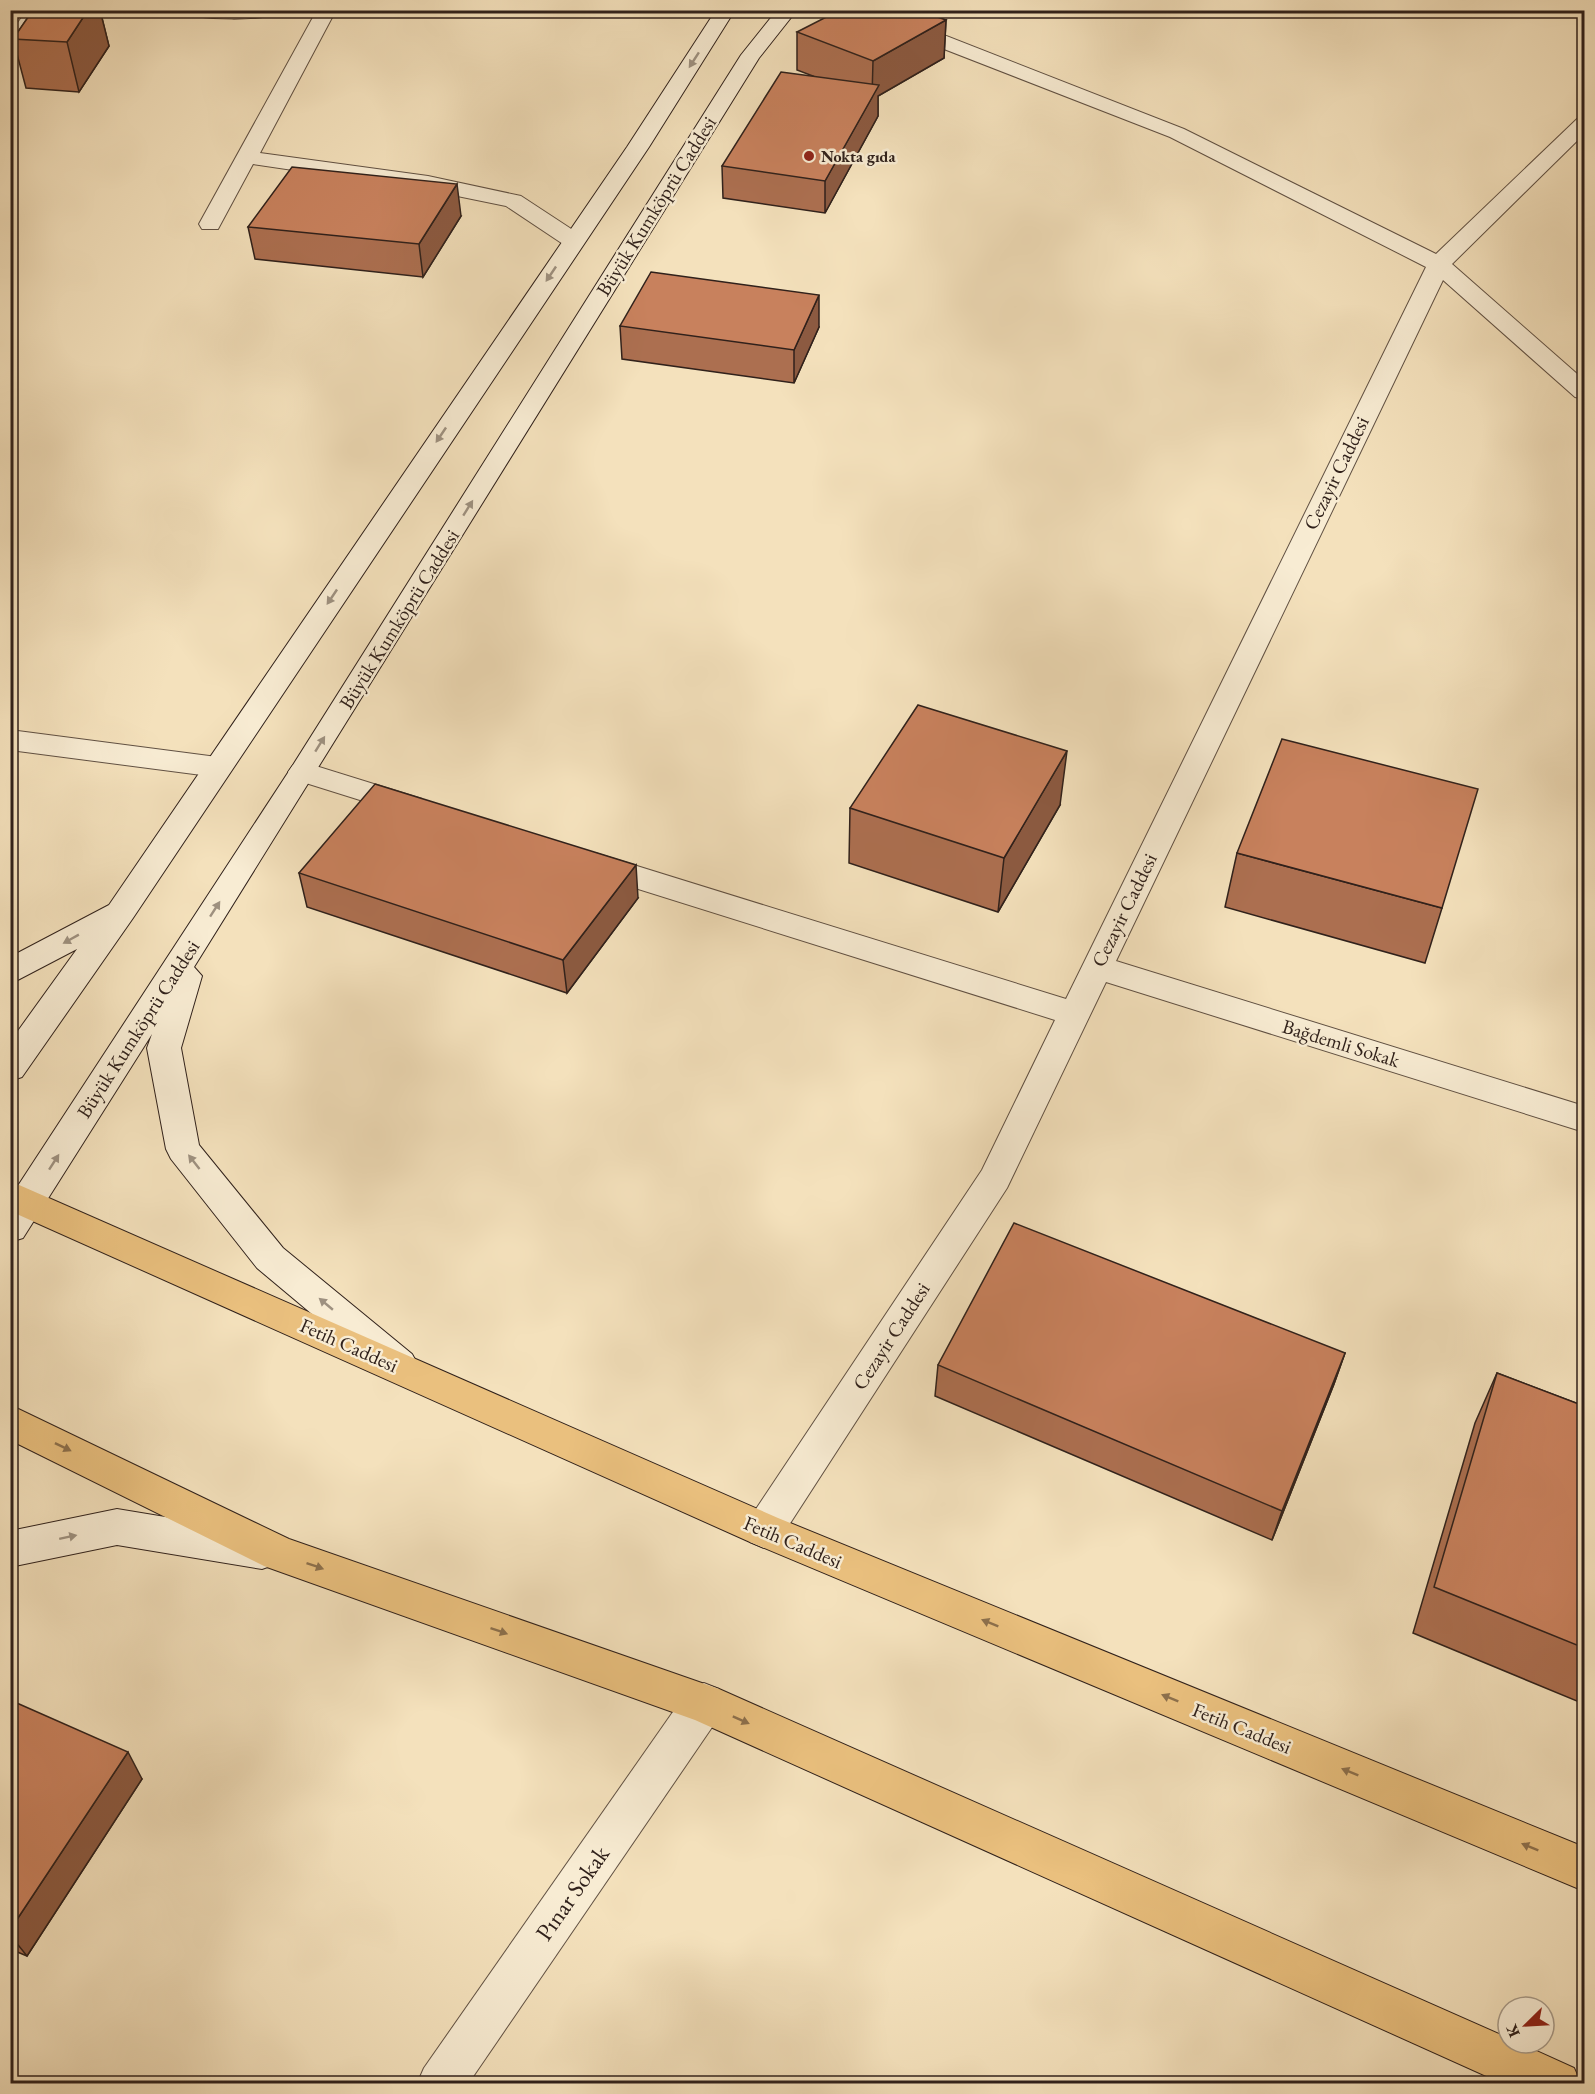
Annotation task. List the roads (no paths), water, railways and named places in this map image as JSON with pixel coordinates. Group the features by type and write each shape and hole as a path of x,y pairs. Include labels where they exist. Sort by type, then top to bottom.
{"main road":[{"name":"Fetih Caddesi","path":"16,1208 403,1368 764,1530 1584,1869"},
{"path":"10,1421 278,1553 704,1703 1558,2084"}],"street":[{"path":"10,49 37,10"},
{"path":"187,10 242,13 277,10"},
{"path":"210,224 327,10"},
{"path":"10,1068 122,910 574,241 726,10"},
{"name":"Büyük Kumköprü Caddesi","path":"16,1208 198,937 750,55 788,10"},
{"path":"861,10 1178,133 1439,264 1584,392"},
{"name":"Cezayir Caddesi","path":"764,1530 995,1178 1439,264 1584,123"},
{"path":"246,157 428,183 513,201 574,241"},
{"path":"10,740 218,768"},
{"path":"303,772 439,815"},
{"path":"564,854 1074,1014"},
{"path":"10,972 122,910"},
{"path":"198,937 164,1048 183,1149 270,1258 403,1368"},
{"name":"Bağdemli Sokak","path":"1097,967 1584,1119"},
{"path":"10,1549 117,1527 278,1553"},
{"name":"Pınar Sokak","path":"440,2084 704,1703"}],"place":[{"name":"Nokta gıda","path":"809,156"}]}
